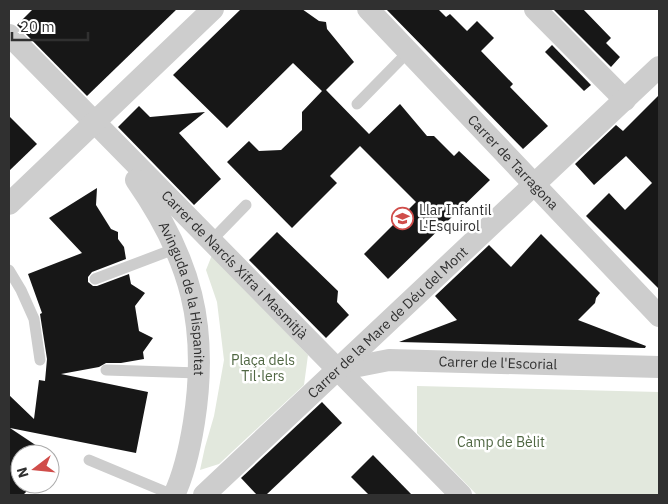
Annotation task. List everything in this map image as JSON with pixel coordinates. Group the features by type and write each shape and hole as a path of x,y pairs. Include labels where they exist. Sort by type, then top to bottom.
{"street":[{"path":"9,204 213,9"},
{"name":"Carrer de Tarragona","path":"368,9 659,316"},
{"path":"536,9 624,100"},
{"name":"Carrer de Narcís Xifra i Masmitjà","path":"9,35 338,370 454,493"},
{"name":"Carrer de la Mare de Déu del Mont","path":"204,495 659,67"},
{"name":"Avinguda de la Hispanitat","path":"94,122 155,208 177,248 194,304 199,372 191,442 174,495"},
{"name":"Carrer de l'Escorial","path":"338,370 389,360 659,367"}],"lane":[{"path":"357,104 409,51"},
{"path":"211,241 246,205"},
{"path":"95,279 177,248"},
{"path":"9,270 21,290 34,319 40,360"},
{"path":"106,370 199,372"},
{"path":"89,460 174,495"}],"green space":[{"name":"Plaça dels Til·lers","path":"212,255 308,355 304,385 219,464 200,470 214,416 224,360 217,302 206,270"},
{"name":"Camp de Bèlit","path":"417,386 659,392 659,495 477,495 417,433"}],"building":[{"path":"33,9 177,9 87,96 17,25"},
{"path":"241,9 302,9 319,21 326,22 327,29 354,62 326,90 369,134 400,104 427,136 434,136 454,156 459,151 490,180 388,279 364,254 416,202 360,146 330,176 337,183 292,228 227,162 249,141 259,151 281,150 302,130 302,112 322,91 293,63 227,128 173,75"},
{"path":"386,9 438,9 446,17 450,14 467,31 477,21 494,38 481,51 513,84 510,87 548,126 523,149"},
{"path":"553,9 583,9 611,38 606,43 620,57 611,67"},
{"path":"552,45 591,85 584,91 545,52"},
{"path":"659,95 659,289 586,216 609,193 625,210 652,183 626,156 594,185 575,164 616,125 623,131"},
{"path":"139,106 150,117 205,112 179,133 221,179 194,205 118,127"},
{"path":"9,116 37,144 9,171"},
{"path":"97,188 96,205 111,229 118,232 118,239 124,247 126,259 92,272 88,277 88,282 93,286 97,286 129,274 131,284 145,293 135,306 139,331 153,338 143,352 144,359 121,363 106,363 99,367 61,374 148,392 136,453 10,428 34,444 10,444 10,494 24,494 9,495 9,395 34,419 39,380 45,381 47,359 40,314 42,313 28,274 82,253 49,218"},
{"path":"277,232 338,291 337,302 349,315 326,338 249,260"},
{"path":"541,234 600,293 595,303 578,320 646,346 645,348 399,342 457,320 435,296 489,245 511,267"},
{"path":"322,402 342,423 266,495 257,495 241,478"},
{"path":"373,455 412,495 369,495 351,477"}],"place":[{"name":"Llar Infantil L'Esquirol","path":"403,218"}]}
